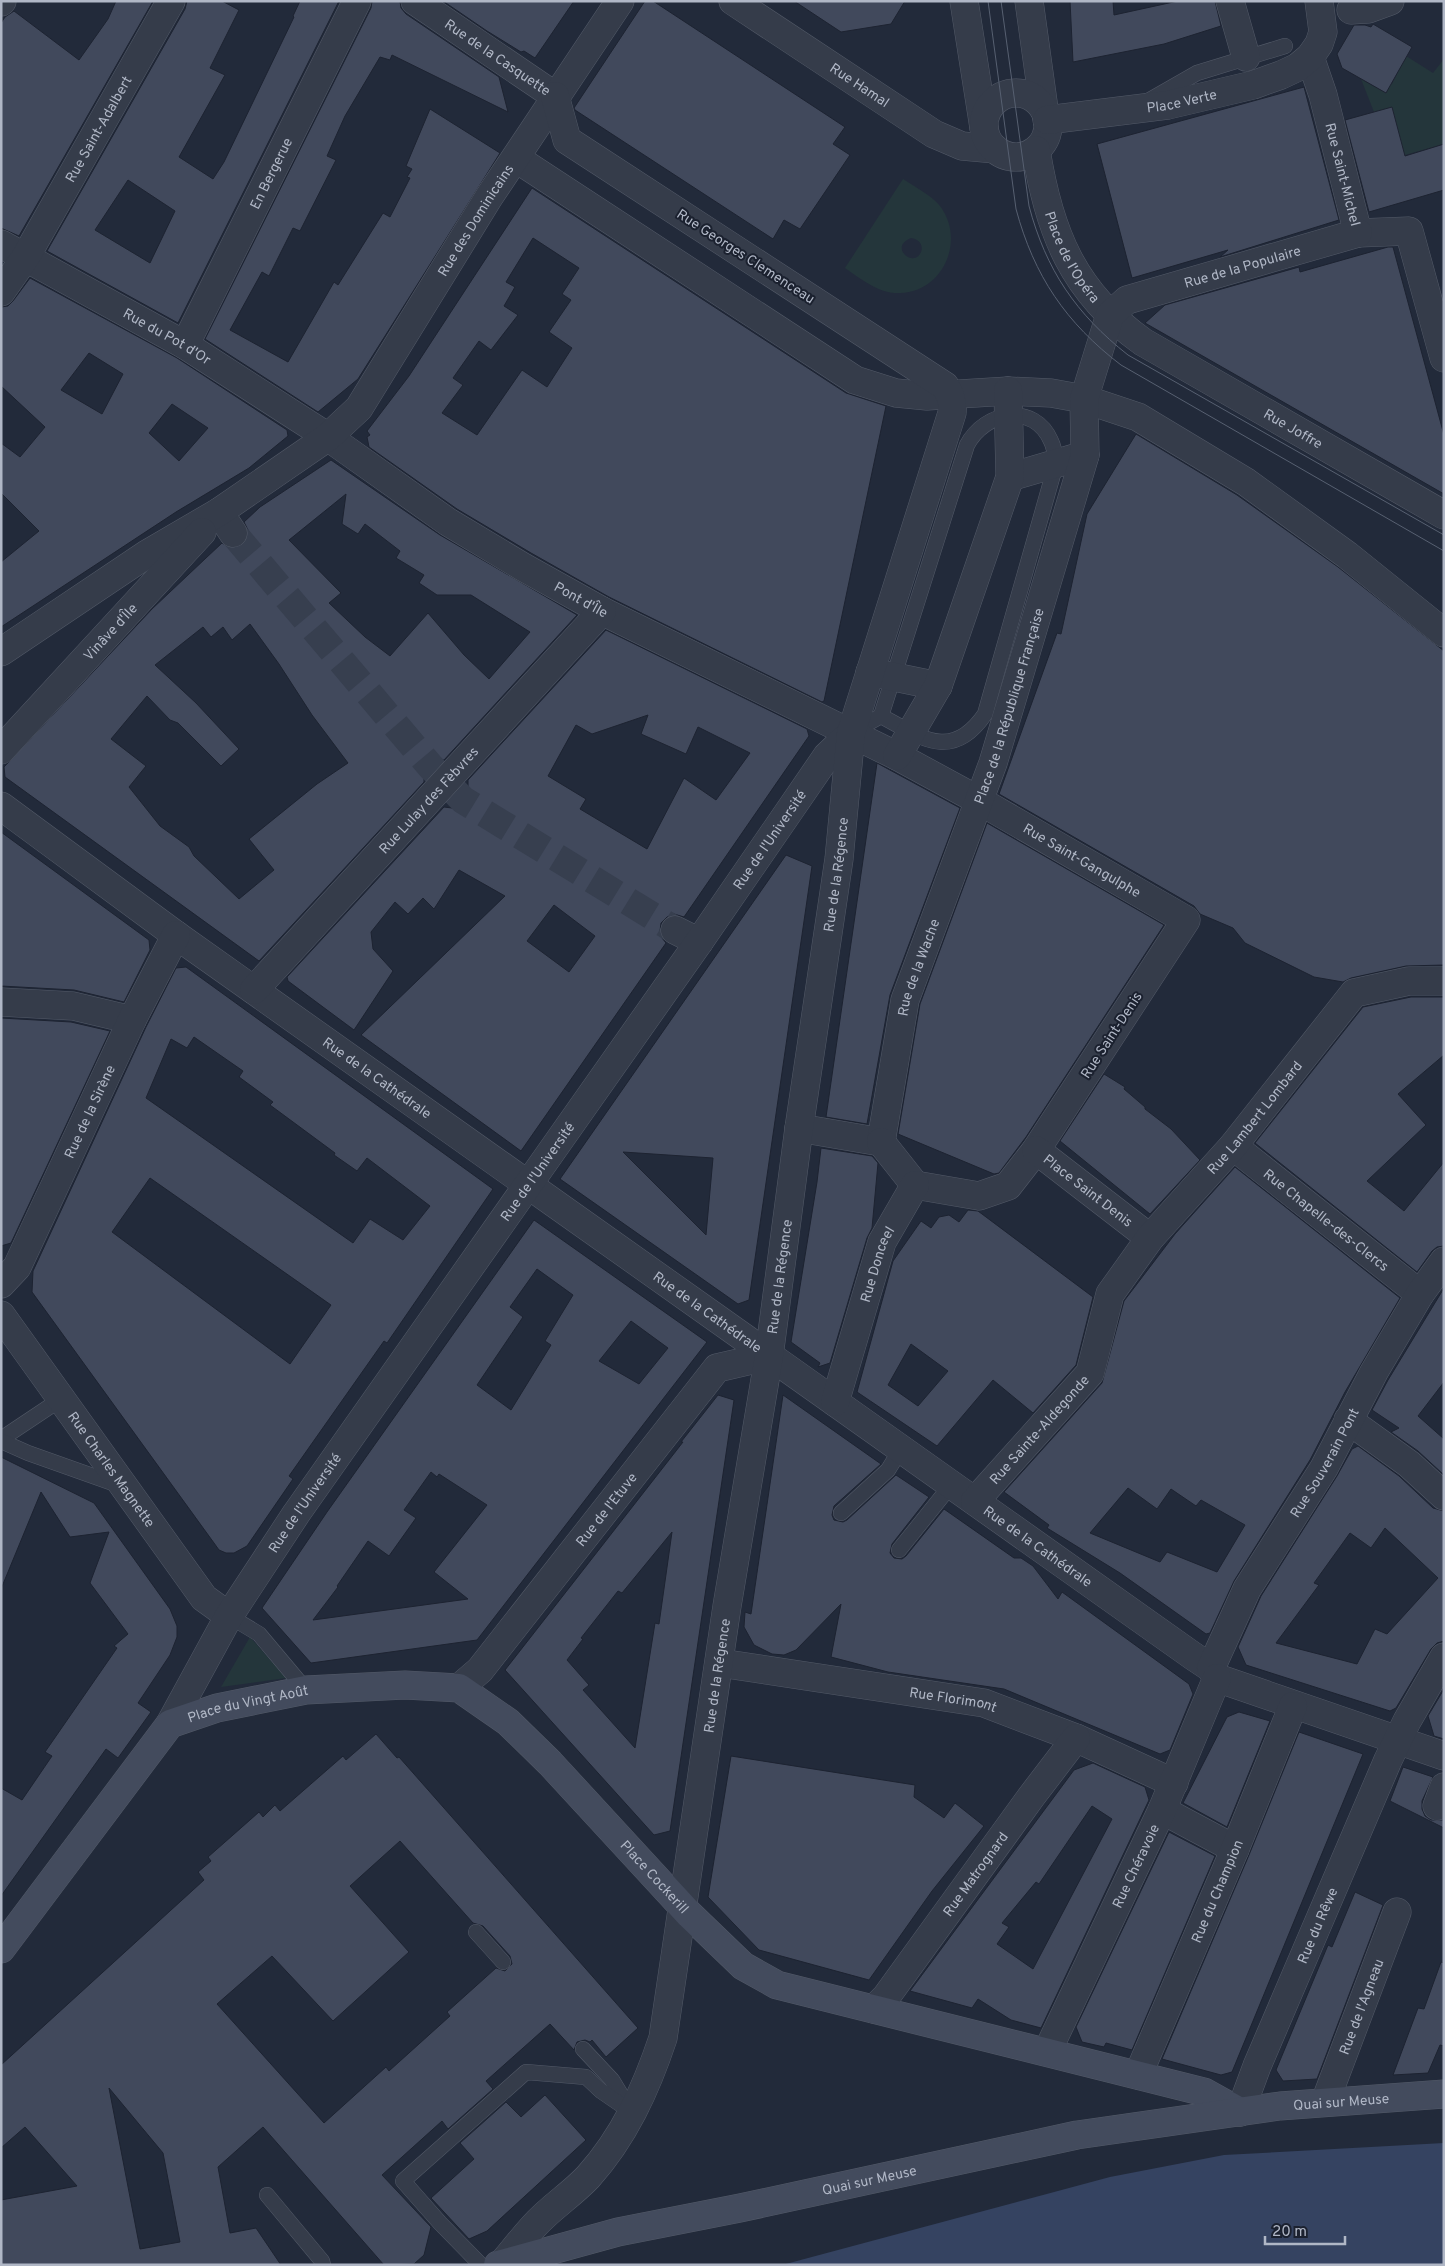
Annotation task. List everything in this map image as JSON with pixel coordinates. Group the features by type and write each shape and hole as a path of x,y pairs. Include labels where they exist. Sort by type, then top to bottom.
{"street":[{"name":"Rue Saint-Adalbert","path":"1,292 26,258 171,1"},
{"name":"En Bergerue","path":"185,345 357,1"},
{"name":"Rue de la Casquette","path":"415,1 555,96"},
{"name":"Rue des Dominicains","path":"328,437 360,408 489,197 620,1"},
{"name":"Rue Hamal","path":"733,1 934,134 962,146 989,140"},
{"path":"964,1 989,140"},
{"path":"1029,1 1046,115 1047,131 1043,141 1036,150 1026,155 1015,157 1004,155 989,140 984,119 988,108 1005,95 1016,93 1027,95 1037,101 1046,115"},
{"path":"1230,1 1246,57"},
{"path":"1310,57 1319,44 1323,32 1319,1"},
{"path":"1352,10 1368,8 1390,1"},
{"name":"Place Verte","path":"1046,115 1086,117 1168,105 1253,84 1281,75 1298,67 1310,57"},
{"name":"Rue Saint-Michel","path":"1310,57 1323,95 1358,233 1416,230 1444,358"},
{"name":"Rue Georges Clemenceau","path":"555,96 567,140 945,386 952,400"},
{"name":"Place de l'Opéra","path":"1036,150 1046,203 1063,247 1086,287 1118,308 1143,342"},
{"path":"516,159 855,380 896,393 952,400 1008,403 1051,393 1084,399 1138,417 1246,482 1347,555 1444,633"},
{"name":"Rue de la Populaire","path":"1118,308 1358,233"},
{"name":"Rue du Pot d'Or","path":"1,244 185,345 328,437"},
{"name":"Place de la République Française","path":"851,733 978,800 993,763 1085,455 1084,399 1118,308"},
{"name":"Rue Joffre","path":"1143,342 1444,515"},
{"path":"851,733 881,674 952,414 952,400"},
{"path":"897,756 938,686 1010,477 1008,403"},
{"name":"Vinâve d'Île","path":"1,750 226,522 328,437"},
{"name":"Pont d'Île","path":"328,437 448,522 602,611 851,733"},
{"path":"1010,477 1085,455"},
{"name":"Vinâve d'Île","path":"1,652 147,554 226,522"},
{"name":"Rue Lulay des Fèbvres","path":"254,990 602,611"},
{"path":"881,674 938,686"},
{"name":"Rue de l'Université","path":"230,1616 296,1514 526,1185 687,936 827,756 851,733"},
{"name":"Rue de la Régence","path":"682,1906 720,1663 727,1606 769,1356 798,1128 839,859 851,733"},
{"name":"Rue Saint-Gangulphe","path":"978,800 1186,920"},
{"name":"Rue de la Wache","path":"881,1142 905,1000 926,947 978,800"},
{"name":"Rue de la Cathédrale","path":"1,806 176,935 526,1185 952,1484 1214,1673 1293,1706 1444,1756"},
{"name":"Rue Saint-Denis","path":"1036,1150 1186,920"},
{"name":"Rue de la Sirène","path":"1,1284 18,1267 132,1020 176,935"},
{"name":"Rue Lambert Lombard","path":"1150,1238 1233,1146 1354,992 1409,981 1444,981"},
{"path":"1,1002 74,1006 132,1020"},
{"path":"798,1128 881,1142 915,1185"},
{"name":"Rue Chapelle-des-Clercs","path":"1233,1146 1420,1294"},
{"name":"Place Saint Denis","path":"915,1185 979,1196 1008,1186 1036,1150 1150,1238"},
{"name":"Rue Donceel","path":"835,1402 882,1242 915,1185"},
{"name":"Rue Sainte-Aldegonde","path":"975,1501 1090,1372 1110,1294 1140,1265 1150,1238"},
{"name":"Rue Souverain Pont","path":"1214,1673 1247,1589 1324,1468 1343,1416 1420,1294 1444,1261"},
{"name":"Rue Charles Magnette","path":"1,1315 204,1598 230,1616"},
{"name":"Rue de l'Etuve","path":"459,1688 480,1670 717,1368 769,1356"},
{"path":"1343,1416 1409,1464 1444,1496"},
{"name":"Place du Vingt Août","path":"2,1948 170,1724 230,1616"},
{"name":"Rue du Rêwe","path":"1240,2112 1261,2057 1397,1740 1444,1657"},
{"name":"Rue Florimont","path":"720,1663 984,1703 1076,1738 1174,1782"},
{"name":"Rue Chéravoie","path":"1047,2052 1162,1810 1214,1673"},
{"path":"306,1690 405,1685 459,1688"},
{"name":"Place Cockerill","path":"459,1688 508,1722 550,1762 682,1906 662,2038 651,2073 633,2113 613,2145 588,2177 494,2264"},
{"name":"Place du Vingt Août","path":"170,1724 217,1708 306,1690"},
{"name":"Rue du Champion","path":"1138,2075 1293,1706"},
{"name":"Rue Matrognard","path":"874,2009 886,1997 1030,1797 1076,1738"},
{"path":"1162,1810 1234,1849"},
{"path":"682,1906 744,1966 777,1984 1204,2092 1240,2112"},
{"name":"Rue de l'Agneau","path":"1325,2102 1397,1912"},
{"name":"Quai sur Meuse","path":"494,2264 618,2232 740,2208 1022,2146 1118,2128 1325,2102 1444,2094"}],"lane":[{"path":"1134,109 1197,72 1285,46"},
{"path":"1008,403 1024,418 1036,424 1045,432 1054,449 1056,464 985,714 974,729 962,738 937,743 910,732 881,716 881,674 967,445 973,434 983,424 993,419 1008,403"},
{"path":"851,733 881,716"},
{"path":"61,1399 1,1440 28,1453 124,1487"},
{"path":"840,1513 888,1470 901,1449"},
{"path":"899,1550 952,1484"},
{"name":"Place du Vingt Août","path":"230,1616 259,1634 306,1690"},
{"path":"476,1932 503,1962"},
{"path":"583,2049 612,2080 633,2113"},
{"path":"494,2264 403,2181 526,2072 586,2077 600,2091 633,2113"},
{"path":"267,2195 322,2261 323,2265"}],"shaded area":[{"path":"1406,56 1433,73 1444,59 1444,144 1405,155 1374,112 1361,79 1377,88 1392,84"},
{"path":"903,179 936,202 948,219 951,234 946,262 928,284 915,290 892,293 871,285 845,268","holes":["911,238 920,242 922,249 918,257 913,258 905,255 902,251 902,246"]},
{"path":"250,1637 286,1678 221,1687"}],"water":[{"path":"1444,2143 1444,2265 782,2265 1110,2177 1224,2155"}],"building":[{"path":"116,1 153,1 19,236 1,228 1,23 5,17 14,11 79,60 108,19"},
{"path":"187,1 222,1 239,10 210,68 225,75 179,157 213,179 224,162 300,1 339,1 178,323 47,251 185,9","holes":["128,180 175,211 150,263 95,230"]},
{"path":"372,1 400,1 401,8 406,14 499,77 508,112 392,55 390,60 380,57 345,116 327,156 336,160 300,231 293,228 269,276 262,272 230,330 288,362 334,282 338,285 383,213 390,217 410,178 407,177 412,169 406,166 430,109 500,153 358,379 318,412 205,339 371,8"},
{"path":"443,1 574,1 535,58 524,51 521,52 487,31"},
{"path":"645,1 653,1 845,127 833,144 850,155 800,229 784,220 773,239 575,110 574,108"},
{"path":"794,1 905,1 891,24 841,32"},
{"path":"1070,1 1113,1 1114,15 1178,1 1215,1 1221,26 1164,44 1073,62"},
{"path":"1373,24 1412,47 1386,93 1342,68 1337,54 1354,25 1371,27"},
{"path":"1304,87 1339,220 1220,257 1228,250 1132,278 1097,144"},
{"path":"1392,107 1405,156 1444,144 1444,190 1369,212 1345,120"},
{"path":"532,188 846,393 886,406 824,701 822,702 609,597 457,509 369,447 367,437 370,435 367,431 409,376","holes":["533,238 579,268 562,294 571,300 549,332 572,348 547,387 522,370 477,435 442,413 463,385 453,378 479,341 491,350 518,315 504,306 515,287 506,282"]},
{"path":"1393,247 1444,435 1444,494 1145,323 1165,305 1299,267 1300,272"},
{"path":"30,278 177,358 287,430 288,436 249,468 176,512 1,627 1,562 39,531 1,493 1,443 20,457 45,427 1,386 1,307 8,306","holes":["89,353 123,374 102,414 61,390","172,404 208,428 179,461 149,433"]},
{"path":"1136,434 1237,495 1338,567 1444,651 1444,965 1406,966 1351,978 1343,982 1314,977 1245,943 1233,928 1200,914 1194,906 999,794 1057,633 1061,634 1087,514"},
{"path":"331,460 440,535 577,615 444,760 424,761 424,782 259,961 5,777 4,767 152,609 222,543 234,549 242,546 247,540 249,532 244,522 260,507","holes":["346,494 342,524 358,534 365,524 400,551 396,558 424,575 419,583 437,595 471,595 530,632 489,679 464,655 428,613 390,656 365,637 329,603 341,593 289,540","250,624 312,715 348,763 317,784 249,839 274,870 239,899 194,856 189,847 160,826 129,787 146,766 111,739 147,696 170,720 178,723 221,766 239,749 196,703 155,665 203,627 211,637 223,627 232,640"]},
{"path":"606,630 807,729 809,736 684,917 674,914 667,917 661,923 660,931 666,943 521,1151 361,1035 505,896 459,870 434,909 423,898 408,914 395,902 371,932 373,949 393,971 354,1030 288,981 287,977 444,807 468,810 468,780","holes":["648,715 641,734 686,754 698,727 750,753 716,800 684,778 647,849 580,809 586,799 548,776 576,725 592,734","554,905 595,936 569,972 527,941"]},
{"path":"877,763 960,808 890,995 867,1124 826,1117"},
{"path":"987,823 1164,925 1026,1137 999,1173 994,1174 898,1134 920,1004"},
{"path":"1,832 149,940 150,950 124,1002 74,990 1,986"},
{"path":"786,855 812,866 749,1300 738,1304 560,1179","holes":["623,1152 713,1158 706,1235"]},
{"path":"186,967 493,1189 387,1343 384,1341 289,1476 293,1479 247,1546 234,1553 226,1553 219,1550 32,1292 33,1271 146,1027 176,968","holes":["194,1037 243,1071 239,1077 273,1102 270,1105 335,1153 334,1155 357,1171 367,1158 430,1206 403,1240 370,1219 353,1243 146,1098 171,1039 187,1048","150,1178 331,1305 290,1364 112,1232"]},
{"path":"1411,997 1444,997 1444,1055 1398,1094 1426,1125 1367,1181 1404,1211 1444,1162 1444,1246 1437,1247 1432,1251 1417,1272 1255,1143 1363,1007"},
{"path":"1,1018 71,1022 110,1031 11,1243 1,1246"},
{"path":"1104,1074 1125,1087 1124,1089 1145,1109 1171,1129 1200,1160 1150,1214 1060,1141"},
{"path":"821,1148 872,1156 878,1163 872,1228 867,1238 830,1363 818,1367 820,1363 791,1342"},
{"path":"1235,1167 1400,1298 1345,1392 1310,1460 1234,1581 1210,1633 1206,1634 1120,1573 1047,1528 1049,1525 1004,1492 1102,1383 1124,1301 1175,1234","holes":["1128,1488 1157,1509 1171,1489 1196,1506 1201,1500 1245,1525 1217,1572 1167,1552 1160,1562 1090,1533"]},
{"path":"968,1210 978,1211 1093,1297 1076,1365 1033,1413 993,1380 937,1446 857,1392 893,1261 921,1221 931,1228 939,1217 949,1215 959,1222","holes":["911,1344 948,1371 918,1406 888,1385"]},
{"path":"534,1220 707,1342 477,1640 311,1663 262,1608 327,1512","holes":["537,1269 573,1295 545,1341 551,1345 511,1410 477,1385 523,1317 510,1307","631,1321 668,1348 639,1384 599,1361","431,1472 437,1477 439,1474 487,1505 434,1572 468,1599 313,1620 338,1587 368,1541 389,1556 416,1518 404,1510"]},
{"path":"1444,1288 1444,1382 1418,1416 1444,1439 1444,1475 1418,1451 1391,1432 1399,1428 1372,1410"},
{"path":"718,1395 734,1400 670,1831 654,1835 505,1670 683,1442 681,1442","holes":["672,1532 659,1624 655,1623 635,1748 583,1690 589,1685 567,1660 583,1639 581,1638 618,1591 622,1593"]},
{"path":"783,1395 881,1464 834,1506 832,1515 834,1520 843,1522 847,1520 896,1475 929,1497 892,1544 890,1553 894,1558 902,1559 906,1556 944,1509 1014,1558 1021,1558 1033,1566 1058,1599 1062,1592 1189,1684 1193,1694 1170,1750 1160,1754 1004,1689 888,1672 831,1657 841,1604 796,1650 784,1655 772,1654 754,1645 744,1627 745,1612 751,1614"},
{"path":"1358,1446 1399,1476 1433,1508 1444,1511 1444,1641 1437,1643 1431,1649 1396,1708 1390,1711 1246,1665 1238,1647 1261,1596 1352,1449","holes":["1385,1528 1438,1578 1387,1634 1375,1629 1357,1664 1276,1643 1319,1585 1314,1583 1350,1533 1371,1548"]},
{"path":"1,1457 94,1503 170,1609 177,1626 177,1637 170,1655 138,1703 151,1712 118,1758 106,1749 1,1896 1,1788 22,1800 52,1756 45,1752 117,1648 114,1646 128,1634 90,1583 109,1532 70,1537 41,1492 1,1589"},
{"path":"1444,1689 1444,1739 1434,1736 1428,1716"},
{"path":"1239,1712 1270,1721 1227,1827 1183,1803 1227,1717"},
{"path":"1299,1732 1363,1754 1232,2072 1221,2075 1162,2059 1249,1855"},
{"path":"376,1734 397,1758 399,1757 638,2028 606,2057 592,2040 590,2042 585,2040 577,2042 574,2050 550,2024 486,2081 493,2089 448,2129 442,2121 382,2175 431,2227 424,2255 414,2264 384,2265 263,2127 218,2167 230,2233 256,2228 281,2265 1,2265 1,2200 77,2186 25,2127 1,2148 1,2065 204,1880 198,1872 211,1861 208,1857 259,1812 263,1817 275,1805 280,1811 343,1756 346,1760","holes":["400,1841 473,1923 483,1926 510,1956 512,1964 505,1971 496,1968 447,2012 450,2016 389,2071 386,2067 324,2123 217,2004 272,1956 333,2021 409,1952 350,1886","109,2088 163,2153 180,2242 140,2249"]},
{"path":"731,1756 915,1785 914,1797 944,1818 955,1803 984,1826 932,1891 869,1980 759,1950 708,1897"},
{"path":"1093,1763 1145,1787 1149,1800 1041,2028 1011,2020 978,1999 972,2008 910,1991 1074,1770","holes":["1092,1806 1112,1819 1033,1969 997,1944 1009,1927 1002,1923 1036,1882 1039,1884"]},
{"path":"1403,1767 1433,1777 1422,1801 1422,1809 1425,1816 1431,1820 1444,1820 1444,1828 1390,1801"},
{"path":"1169,1832 1215,1856 1132,2050 1106,2043 1104,2047 1082,2042 1076,2027"},
{"path":"1355,1892 1383,1905 1317,2079 1283,2081 1276,2070 1328,1945 1332,1947"},
{"path":"1441,1962 1444,1963 1444,2046 1440,2045 1428,2073 1393,2075 1418,2008 1424,2009"},
{"path":"545,2095 586,2140 487,2231 469,2239 431,2198 474,2159 460,2143 506,2102 521,2117"}],"ferry route":[{"path":"783,2265 804,2265"}],"tunnel":[{"path":"233,533 431,767 463,800 675,930"}],"tram line":[{"path":"988,1 1016,209 1032,256 1043,277 1068,315 1101,349 1121,365 1444,551"},
{"path":"1001,1 1029,206 1044,251 1065,289 1078,307 1128,355 1444,535"}]}
